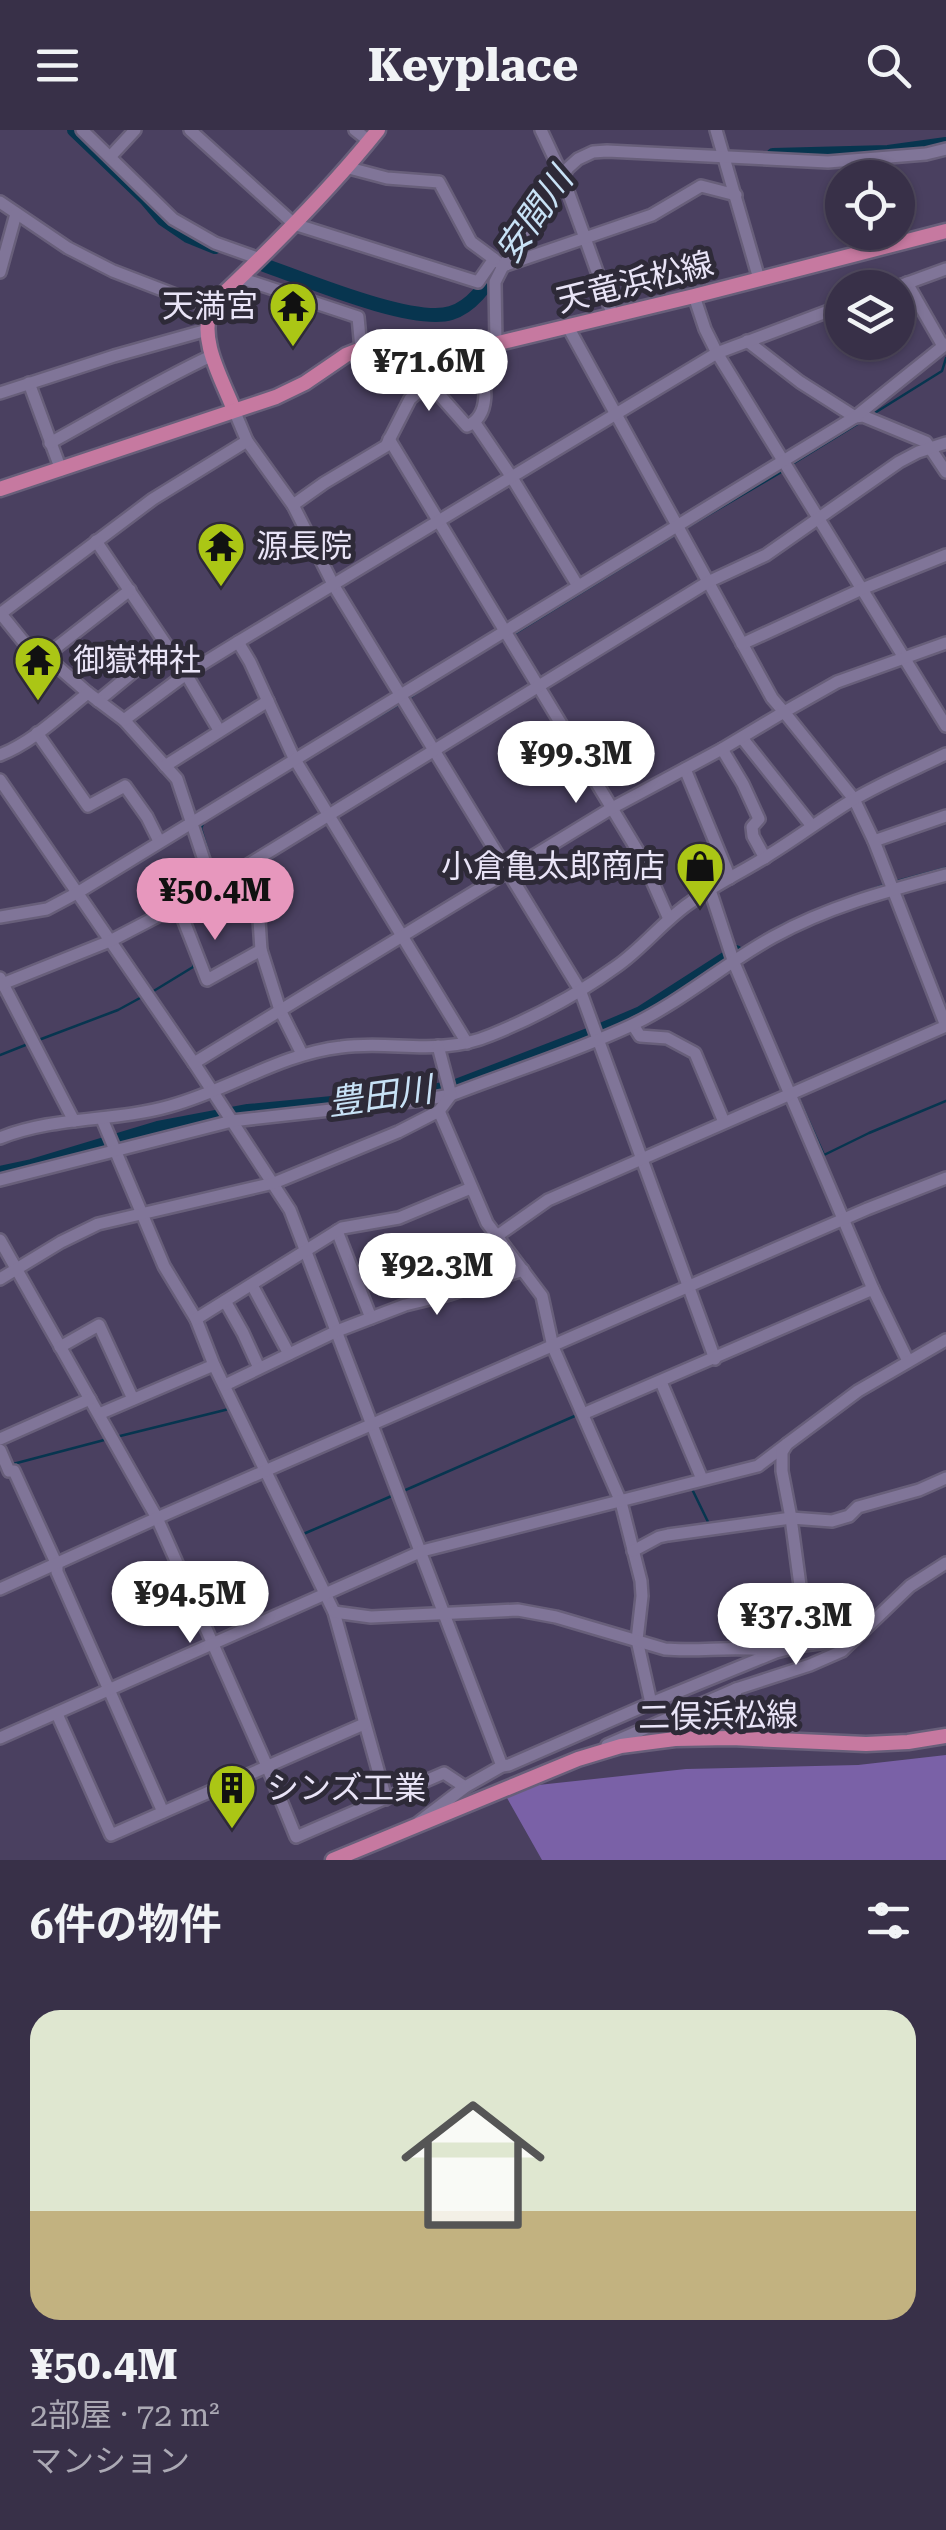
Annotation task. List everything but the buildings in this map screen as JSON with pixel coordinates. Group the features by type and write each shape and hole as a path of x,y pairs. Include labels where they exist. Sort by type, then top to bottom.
{"main road":[{"path":"234,410 213,355 208,330 212,309 349,168 373,136"},
{"name":"天竜浜松線","path":"361,349 478,348 946,231"},
{"path":"0,489 276,397 305,383 346,354 361,349"},
{"name":"二俣浜松線","path":"333,1860 578,1758 621,1746 674,1739 732,1738 866,1744 946,1736"}],"street":[{"path":"82,130 172,219 215,243 260,259"},
{"path":"110,157 136,130"},
{"path":"190,130 294,224 478,282 499,263 561,173 593,152 723,154 828,162 946,149"},
{"path":"355,130 373,136"},
{"path":"542,130 613,316"},
{"path":"716,130 759,279"},
{"path":"349,168 387,178 438,182 471,242 499,263"},
{"path":"499,263 652,215 700,186 736,195"},
{"path":"0,202 68,248 113,271 212,309"},
{"path":"0,272 16,214"},
{"path":"496,344 495,282 499,263"},
{"path":"915,280 946,269"},
{"path":"240,278 358,317 361,349"},
{"path":"694,296 717,353 946,726"},
{"path":"0,916 47,909 77,893 403,699 677,526 786,465 855,417 945,345 915,305"},
{"path":"124,720 186,674 717,353 825,312"},
{"path":"497,1236 548,1200 946,1026 854,798 772,698 568,327"},
{"path":"0,393 208,330"},
{"path":"748,340 800,382 855,417 863,416 926,442 946,472"},
{"path":"430,351 429,382 467,426 475,423 484,408 478,348"},
{"path":"50,443 170,374 213,355"},
{"path":"292,505 386,446 410,399 429,382"},
{"path":"29,383 60,470"},
{"path":"234,410 247,441 292,505 334,586 580,990 715,1359"},
{"path":"475,423 578,586"},
{"path":"389,438 642,858 669,920"},
{"path":"247,441 153,499 0,614 47,671 58,667 124,720 176,780 213,887 254,912 259,920 262,950 280,1010 302,1054"},
{"path":"74,1121 1,982 110,942 213,887 708,582 766,554 899,462 946,442"},
{"path":"96,542 186,674 219,730"},
{"path":"742,644 946,555"},
{"path":"39,661 130,590"},
{"path":"238,642 297,763 467,1043"},
{"path":"194,1062 612,808 837,682 946,643"},
{"path":"0,755 94,697 166,644"},
{"path":"164,766 268,701"},
{"path":"36,733 88,806 126,786 159,841"},
{"path":"742,738 812,826"},
{"path":"722,749 759,819 752,827 753,836 765,858"},
{"path":"0,1138 30,1128 102,1120 172,1106 302,1054 345,1046 467,1043 504,1029 618,966 690,902 765,858 854,798 946,754"},
{"path":"685,769 730,878"},
{"path":"0,780 194,1062 290,1210 502,1766"},
{"path":"874,842 946,816"},
{"path":"0,1180 229,1116 402,1102 449,1088 633,1024 732,957 802,922 891,885 946,875"},
{"path":"710,890 732,957 908,1362"},
{"path":"178,906 207,980 262,950"},
{"path":"633,1024 640,1036 667,1038 695,1054 724,1122"},
{"path":"0,1280 98,1224 274,1183 440,1111 449,1088 438,1046"},
{"path":"440,1111 488,1223 542,1296 553,1347 621,1502 641,1580 637,1640 651,1702"},
{"path":"102,1120 164,1266 196,1320 214,1366 334,1612 386,1798"},
{"path":"0,1590 156,1518 946,1178"},
{"path":"196,1320 337,1231 400,1218 472,1188"},
{"path":"337,1231 371,1318"},
{"path":"0,1240 156,1518 296,1837 444,1773 465,1787"},
{"path":"225,1385 337,1331 405,1305 522,1270"},
{"path":"252,1285 288,1354"},
{"path":"583,1414 873,1288"},
{"path":"225,1301 259,1368"},
{"path":"60,1346 99,1324 133,1399"},
{"path":"0,1737 422,1552 758,1466 858,1391 946,1340"},
{"path":"98,1414 214,1366"},
{"path":"661,1382 702,1479"},
{"path":"2,1438 90,1399"},
{"path":"786,1444 782,1471 805,1623 804,1645"},
{"path":"0,1450 9,1471 14,1471 57,1565 164,1812"},
{"path":"632,1551 668,1535 791,1518 832,1521 849,1516 858,1507 946,1478"},
{"path":"578,1758 736,1689 842,1651 910,1586 946,1563"},
{"path":"334,1612 371,1616 518,1610 666,1649 725,1647 776,1652"},
{"path":"412,1828 465,1787 502,1766 776,1652 828,1642 871,1623"},
{"path":"732,1738 736,1689"},
{"path":"56,1714 111,1835 364,1724"}],"shaded area":[{"path":"946,1755 946,1860 542,1860 502,1789 686,1769 858,1765"}],"waterway":[{"name":"安間川","path":"74,130 163,219 188,236 215,247"},
{"name":"安間川","path":"773,155 888,152 946,144"},
{"name":"安間川","path":"264,265 358,299 434,315 451,313 467,305 500,264"},
{"path":"873,414 942,371 946,358"},
{"path":"789,466 859,423"},
{"path":"686,528 783,471"},
{"path":"514,634 675,535"},
{"path":"449,672 503,640"},
{"path":"408,699 438,678"},
{"path":"300,763 401,703"},
{"path":"211,818 293,768"},
{"path":"204,822 201,828 211,862"},
{"path":"894,882 946,868"},
{"path":"852,897 887,884"},
{"path":"736,953 782,925 821,908"},
{"name":"豊田川","path":"0,1173 158,1128 248,1111 415,1095 456,1086 641,1013 736,952"},
{"path":"152,992 194,963"},
{"path":"741,965 793,1085"},
{"path":"36,1041 140,998"},
{"path":"0,1055 28,1044"},
{"path":"798,1097 824,1155 946,1101"},
{"path":"116,1437 229,1409"},
{"path":"401,1492 577,1415"},
{"path":"2,1443 13,1464 108,1439"},
{"path":"692,1489 710,1526"},
{"path":"301,1535 394,1495"}],"place":[{"name":"天満宮","path":"293,348"},
{"name":"源長院","path":"221,588"},
{"name":"御嶽神社","path":"38,702"},
{"name":"小倉亀太郎商店","path":"700,908"},
{"name":"シンズ工業","path":"232,1830"}]}
